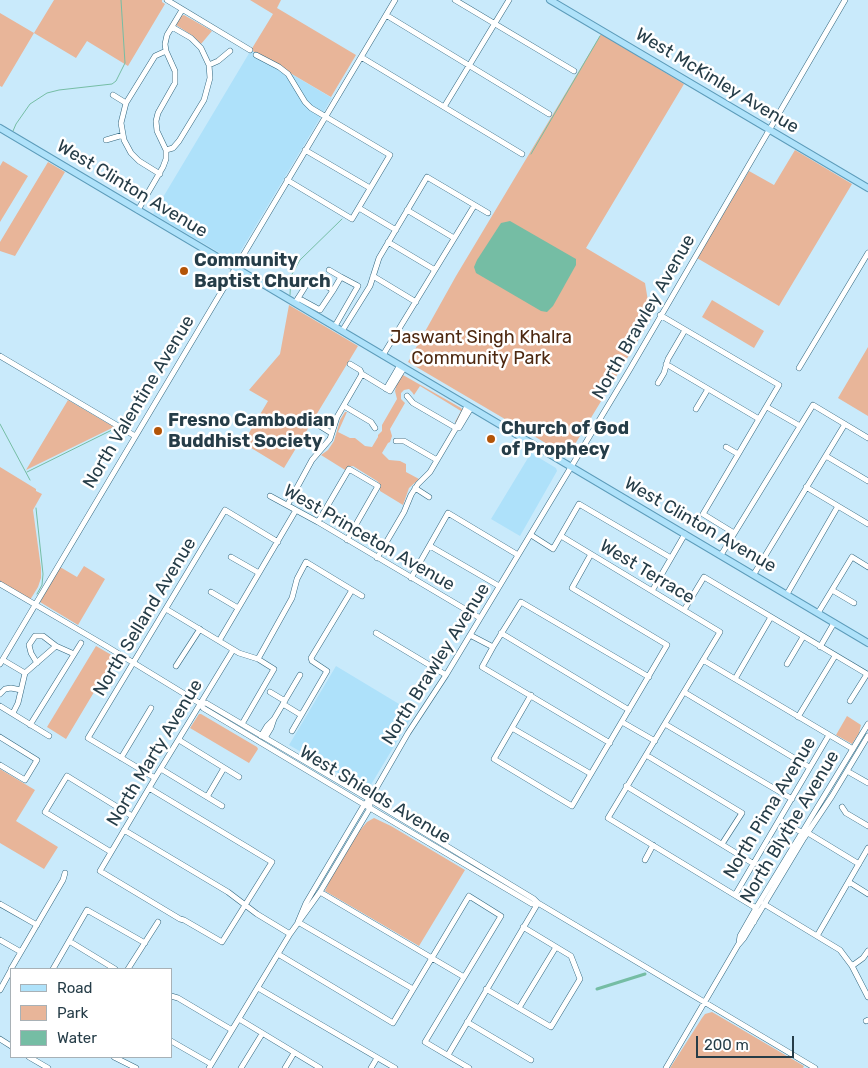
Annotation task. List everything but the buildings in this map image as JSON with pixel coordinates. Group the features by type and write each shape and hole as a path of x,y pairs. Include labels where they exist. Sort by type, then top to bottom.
{"main road":[{"name":"West McKinley Avenue","path":"550,0 868,188"},
{"name":"West Clinton Avenue","path":"0,128 235,268 296,300 342,331 402,367 868,643"}],"street":[{"path":"167,0 250,50"},
{"name":"North Valentine Avenue","path":"1,662 395,0"},
{"path":"455,0 574,71"},
{"path":"444,107 509,0"},
{"name":"North Brawley Avenue","path":"367,806 408,733 446,675 630,369 846,0"},
{"path":"138,210 165,164 166,150 157,131 156,124 158,113 172,90 176,79 175,71 166,51 166,38 182,10"},
{"path":"386,15 549,114"},
{"path":"166,150 173,148 179,141 204,100 210,84 209,65 204,54 195,42 172,27"},
{"path":"209,65 218,62 230,50"},
{"path":"160,174 135,157 128,149 123,135 122,116 126,103 155,56 166,51"},
{"path":"256,54 288,74 305,102 311,108 390,155 352,219 287,180"},
{"path":"361,57 522,154"},
{"path":"113,95 126,103"},
{"path":"106,140 123,135"},
{"path":"305,150 370,188"},
{"path":"342,331 370,286 379,258 427,177 488,213"},
{"path":"383,355 474,206"},
{"path":"359,208 396,230"},
{"path":"407,210 454,238"},
{"path":"388,242 435,270"},
{"path":"800,368 868,253"},
{"path":"329,270 358,286 335,326"},
{"path":"373,276 416,302"},
{"path":"334,289 314,278 310,279 296,300 320,310 334,289 341,277"},
{"path":"660,315 779,385 703,514 734,533"},
{"path":"658,383 685,330"},
{"path":"0,356 135,436"},
{"path":"350,364 388,390 402,367"},
{"path":"666,364 759,419"},
{"path":"288,504 312,460 330,439 337,417 362,374"},
{"path":"696,409 708,389"},
{"path":"407,396 413,403 456,428"},
{"path":"721,555 812,405 868,438"},
{"path":"344,406 371,422 375,428"},
{"path":"377,558 404,512 415,488 430,472 469,407"},
{"path":"767,407 800,426"},
{"path":"315,423 331,433"},
{"path":"754,574 845,424"},
{"path":"396,441 404,441 437,460"},
{"path":"726,447 738,454"},
{"path":"826,456 868,481"},
{"path":"318,522 349,469 378,486 347,540"},
{"path":"806,487 868,524"},
{"path":"415,488 429,497"},
{"name":"West Princeton Avenue","path":"270,496 285,505 288,504 480,618"},
{"path":"531,535 553,548 579,504 670,558"},
{"path":"787,594 838,506"},
{"name":"North Selland Avenue","path":"122,758 88,738 225,510 278,542"},
{"path":"218,641 296,510"},
{"path":"411,578 448,513 518,555"},
{"path":"652,591 685,534"},
{"name":"West Terrace","path":"560,536 720,632 703,660"},
{"path":"430,546 499,586"},
{"path":"530,695 494,759 572,806 667,645 572,588 591,554"},
{"path":"231,557 258,574"},
{"path":"818,613 852,557 868,567"},
{"path":"258,659 292,598 297,578 306,562 362,596"},
{"path":"684,610 704,577 867,674 850,701"},
{"name":"West Shields Avenue","path":"0,584 134,663 201,704 203,708 296,764 532,904 538,903"},
{"path":"292,731 327,671 312,661 311,658 352,590"},
{"path":"832,590 854,603"},
{"path":"211,592 238,608"},
{"path":"610,743 482,667 493,647 521,602 649,677"},
{"path":"166,609 233,650 258,659 274,669 242,724"},
{"path":"735,679 771,618"},
{"path":"820,647 834,622"},
{"path":"176,666 200,629"},
{"path":"376,633 446,675"},
{"path":"502,634 629,710"},
{"path":"470,635 493,647"},
{"path":"36,663 29,645 35,636 43,636 56,646 74,654"},
{"path":"787,664 804,637"},
{"path":"30,725 81,643"},
{"path":"13,713 25,673 56,646"},
{"name":"North Marty Avenue","path":"233,650 100,871 222,942 246,905"},
{"path":"798,717 835,656"},
{"path":"754,922 757,912 756,908 608,818 626,786 703,660 853,749"},
{"path":"1,662 25,673"},
{"path":"263,737 271,728 274,719 300,675"},
{"path":"0,694 5,689 21,690"},
{"path":"270,692 301,715"},
{"path":"684,692 809,767"},
{"name":"West Shields Avenue","path":"201,704 206,703 317,768 538,903 815,1068"},
{"path":"0,706 49,736"},
{"path":"152,708 122,758 155,778"},
{"path":"622,722 655,741"},
{"path":"665,724 792,799"},
{"name":"North Blythe Avenue","path":"666,1068 738,945 764,905 868,724"},
{"path":"512,728 590,774"},
{"name":"North Pima Avenue","path":"735,895 829,736"},
{"name":"North Blythe Avenue","path":"738,945 740,936 767,890 847,771 868,736"},
{"path":"0,737 37,760 24,780 0,765"},
{"path":"179,740 239,777"},
{"path":"265,745 270,745 289,756 294,755"},
{"path":"646,755 742,813 722,844"},
{"path":"296,764 301,764 312,770 317,768"},
{"path":"207,797 224,768"},
{"path":"161,769 222,806"},
{"path":"847,771 868,783"},
{"path":"111,852 45,812 67,776 132,816"},
{"path":"626,786 754,864"},
{"path":"149,788 272,862 246,905"},
{"path":"298,922 306,903 336,852 367,806"},
{"path":"172,1042 210,1066 290,934 327,881 367,806"},
{"path":"842,807 846,813 868,826"},
{"path":"780,820 859,864"},
{"path":"124,830 228,892 257,914 290,934"},
{"path":"645,860 653,846"},
{"path":"817,936 868,849"},
{"path":"327,881 328,874 337,858 336,852"},
{"path":"12,968 63,880 65,873"},
{"path":"849,882 868,894"},
{"path":"767,890 764,905 840,950 852,966 868,997"},
{"path":"320,892 464,978"},
{"path":"278,954 393,1023 469,896 501,916 425,1042 470,1068"},
{"path":"448,1055 538,903"},
{"path":"0,904 36,925"},
{"path":"53,968 87,910 144,943"},
{"path":"129,968 158,922"},
{"path":"298,922 413,989"},
{"path":"486,989 551,1027 580,979 571,956 523,927"},
{"path":"0,940 21,952"},
{"path":"69,941 114,968"},
{"path":"518,1008 556,947"},
{"path":"852,966 863,958 868,951"},
{"path":"0,990 10,971"},
{"path":"0,977 6,980"},
{"path":"258,988 395,1068"},
{"path":"172,996 232,1030"},
{"path":"239,1019 320,1068"},
{"path":"467,1022 531,1060"},
{"path":"241,1068 262,1034"},
{"path":"0,1040 10,1043"},
{"path":"285,1068 294,1053"},
{"path":"31,1058 48,1068"},
{"path":"116,1058 136,1068"},
{"path":"371,1068 377,1058"}],"shaded area":[{"path":"251,50 332,98 236,259 232,260 153,214"},
{"path":"531,453 556,468 557,471 520,536 491,519"},
{"path":"336,666 414,713 369,788 366,789 289,745"}],"green space":[{"path":"54,0 162,0 165,4 128,66 87,41 76,58 34,33"},
{"path":"250,0 281,0 277,8 356,55 331,97 251,50 273,14"},
{"path":"0,13 34,33 2,87 0,86"},
{"path":"184,15 212,31 201,44 193,36 176,25 181,16"},
{"name":"Jaswant Singh Khalra Community Park","path":"601,34 684,84 586,248 645,283 651,319 569,454 566,455 408,362 456,276"},
{"path":"795,150 852,184 779,306 697,258 749,171 774,185"},
{"path":"3,161 28,176 0,222 0,166"},
{"path":"48,162 65,172 15,256 0,251 0,242"},
{"path":"712,300 764,331 754,348 702,317"},
{"path":"289,305 358,346 284,468 243,443 268,401 249,390 280,354"},
{"path":"868,347 868,416 838,398"},
{"path":"403,375 461,408 463,411 456,423 461,411 420,386 414,395 409,389 401,393 401,399 405,403 390,429 392,436 390,442 382,453 389,460 400,461 406,464 406,472 419,479 409,488 403,505 380,491 380,484 377,481 353,466 345,470 321,455 328,450 334,441 340,420 345,412 347,412 338,432 350,438 355,438 365,446 372,447 397,399 395,391 397,383 400,376"},
{"path":"68,400 114,427 26,470"},
{"path":"0,467 42,494 33,510 41,578 30,600 0,582"},
{"path":"84,566 105,579 78,625 40,602 60,567 77,577"},
{"path":"96,646 115,657 66,739 47,727"},
{"path":"199,714 257,747 258,749 249,763 190,728"},
{"path":"847,716 861,725 859,733 852,744 836,735"},
{"path":"0,769 35,790 16,821 58,847 44,869 0,843"},
{"path":"374,818 465,870 419,946 325,891 331,877 356,835 367,822"},
{"path":"712,1012 804,1066 803,1068 670,1068 705,1014"}],"water":[{"path":"510,221 576,259 576,265 553,306 547,312 541,311 476,273 474,267 477,260 501,223"}],"waterway":[{"path":"13,131 30,104 47,93 112,84 116,81 125,63 121,0"},
{"path":"531,154 600,36"},
{"path":"290,295 291,276 300,260 342,219"},
{"path":"0,424 30,480"},
{"path":"27,472 112,430"},
{"path":"36,508 43,574 42,585 37,594"},
{"path":"597,989 645,974"}],"place":[{"name":"Community Baptist Church","path":"184,271"},
{"name":"Fresno Cambodian Buddhist Society","path":"158,431"},
{"name":"Church of God of Prophecy","path":"491,439"}]}
